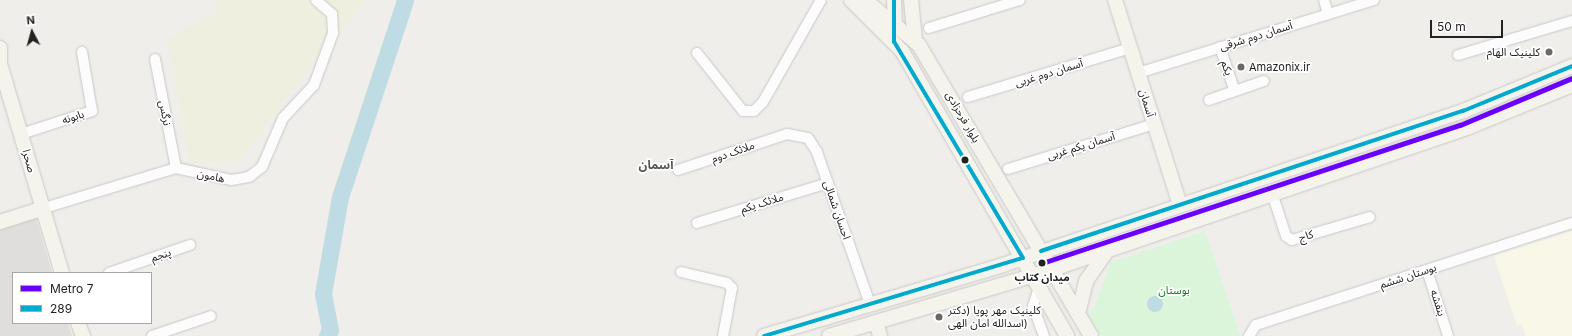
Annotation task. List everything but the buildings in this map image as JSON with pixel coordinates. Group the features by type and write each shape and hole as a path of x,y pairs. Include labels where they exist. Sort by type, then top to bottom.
{"main road":[{"name":"بلوار فرحزادی","path":"851,0 894,42 916,74 1035,282"},
{"name":"بلوار فرحزادی","path":"865,0 915,40 1005,194 1052,268"},
{"path":"894,0 896,24 894,42"},
{"path":"911,0 915,40"},
{"name":"آسمان","path":"1115,0 1180,205"},
{"name":"صحرا","path":"0,48 0,64 41,209 62,272"},
{"path":"764,336 1022,258 1463,110 1572,66"},
{"path":"830,336 876,322 1035,282 1052,268 1469,127 1572,85"},
{"path":"990,202 1005,204 1005,194"},
{"path":"0,222 41,209"},
{"path":"1078,314 1086,281 1109,248"},
{"path":"1052,268 1091,336"},
{"path":"1035,282 1067,336"},
{"path":"876,322 880,336"},
{"path":"78,324 83,336"}],"street":[{"name":"هامون","path":"41,209 176,168 231,180 249,177 262,167 283,118 314,85 333,33 332,14 316,0"},
{"path":"697,52 743,112 754,111 763,102 821,0"},
{"path":"929,28 1020,0"},
{"path":"1324,0 1328,14"},
{"name":"آسمان دوم شرقی","path":"1138,73 1374,0"},
{"path":"1458,55 1572,21"},
{"name":"آسمان دوم غربی","path":"968,97 1130,48"},
{"name":"یکم","path":"1220,48 1234,89"},
{"name":"بابونه","path":"21,134 92,110 82,52"},
{"name":"نرگس","path":"155,59 176,168"},
{"name":"یکم","path":"1209,100 1234,89 1264,81"},
{"name":"آسمان یکم غربی","path":"1008,169 1154,124"},
{"name":"ملائک دوم","path":"678,170 787,134"},
{"name":"احسان شمالی","path":"787,134 802,134 813,143 870,304"},
{"name":"ملائک یکم","path":"697,223 828,183"},
{"name":"کاج","path":"1272,193 1286,236 1292,240 1370,217"},
{"name":"بوستان ششم","path":"1249,336 1256,325 1572,223"},
{"name":"پنجم","path":"113,272 190,245"},
{"name":"بنفشه","path":"1427,270 1448,336"},
{"path":"681,272 727,283 732,288 723,336"},
{"path":"1035,282 1033,306 1044,336"},
{"path":"152,336 210,316"}],"shaded area":[{"path":"36,218 52,272 12,272 12,324 68,324 72,336 0,336 0,229"},
{"path":"1572,231 1572,336 1526,336 1521,324 1517,326 1494,256"}],"green space":[{"path":"214,0 366,0 284,100 240,161 190,163 168,39 219,10"},
{"name":"بوستان","path":"1205,231 1240,336 1101,336 1088,313 1094,307 1111,262"}],"water":[{"path":"1155,296 1161,298 1163,304 1161,310 1155,312 1149,310 1147,304 1149,298"}],"waterway":[{"path":"327,336 330,330 323,294 340,197 405,0"}],"metro line":[{"name":"7","path":"1042,263 1460,125 1572,78"}],"transit line":[{"name":"289","path":"764,336 1023,258 894,42 894,0"},
{"name":"289","path":"1041,251 1463,111 1572,66"}],"place":[{"name":"کلینیک الهام","path":"1549,52"},
{"name":"Amazonix.ir","path":"1241,67"},
{"name":"میدان کتاب","path":"1042,263"},
{"name":"کلینیک مهر پویا (دکتر اسدالله امان الهی)","path":"939,317"}],"district":[{"name":"آسمان","path":"656,165"}]}
